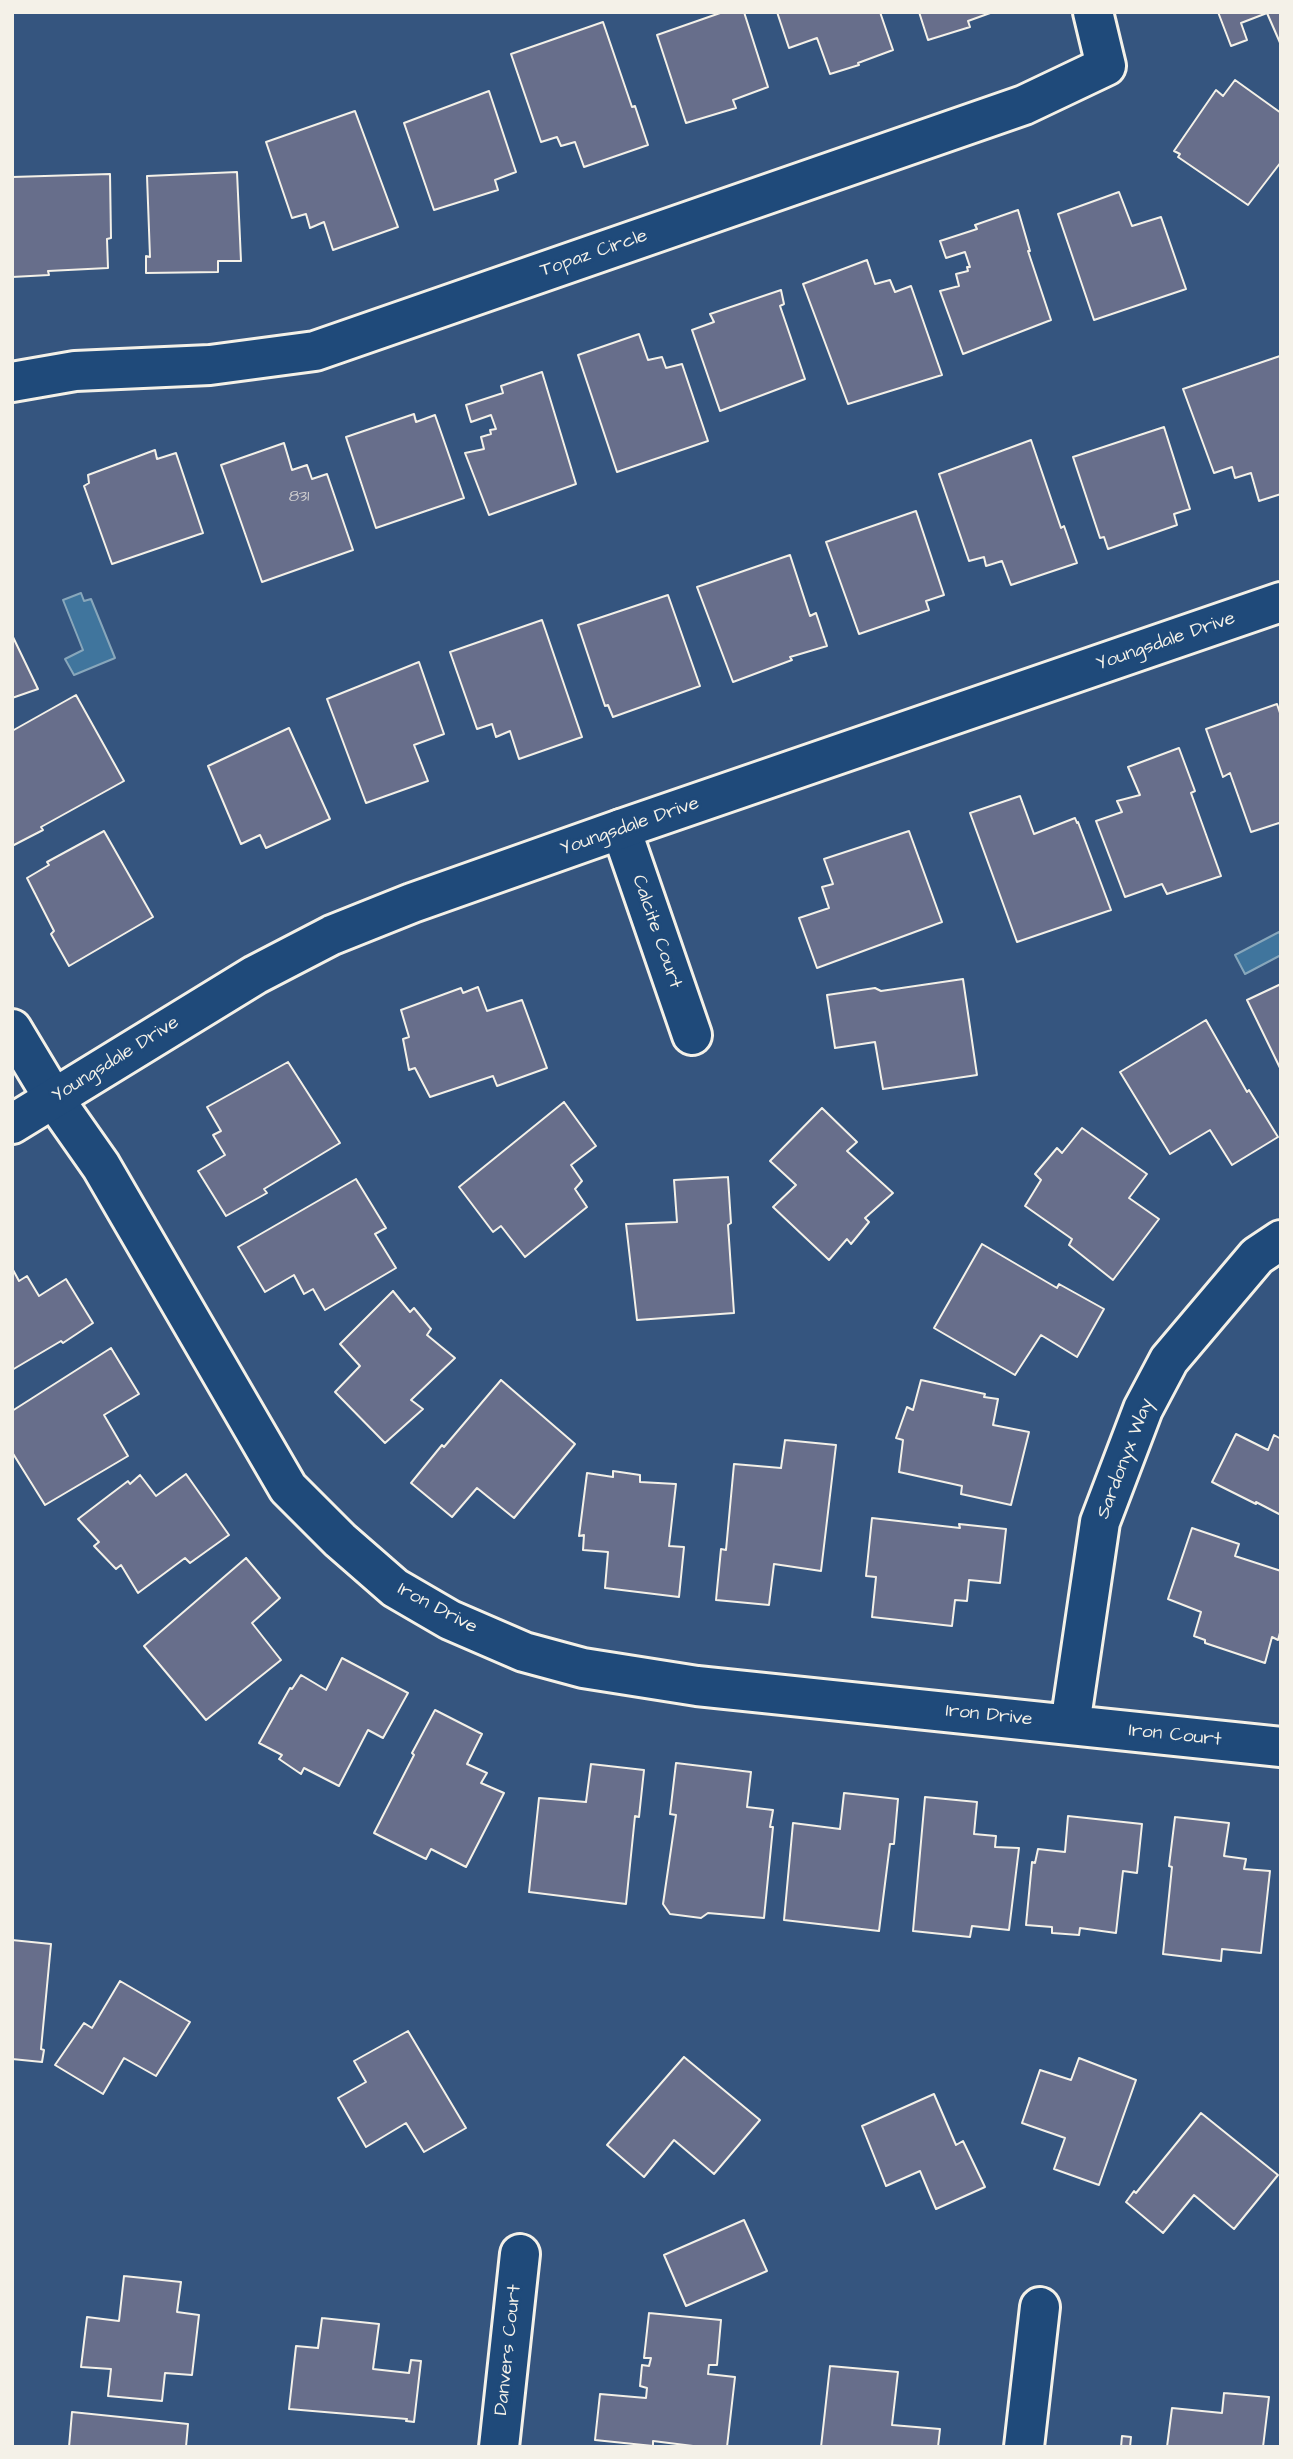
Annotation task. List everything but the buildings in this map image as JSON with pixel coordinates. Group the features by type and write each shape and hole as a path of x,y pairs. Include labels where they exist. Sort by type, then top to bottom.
{"street":[{"name":"Topaz Circle","path":"12,382 75,371 210,365 315,351 1024,105 1106,66 1093,12"},
{"name":"Youngsdale Drive","path":"12,1124 255,975 332,935 412,903 621,829 1281,603"},
{"name":"Calcite Court","path":"621,829 692,1035"},
{"name":"Iron Drive","path":"12,1029 54,1099 101,1166 288,1488 340,1540 395,1588 450,1620 524,1652 583,1668 696,1686 1070,1725"},
{"name":"Sardonyx Way","path":"1070,1725 1100,1522 1143,1409 1169,1360 1257,1256 1281,1240"},
{"name":"Iron Court","path":"1070,1725 1281,1747"},
{"name":"Danvers Court","path":"499,2447 520,2254"},
{"path":"1024,2447 1040,2307"}],"water":[{"path":"81,593 84,601 91,599 115,658 74,675 65,659 83,650 63,600"},
{"path":"1279,932 1281,955 1245,974 1235,955"}]}
